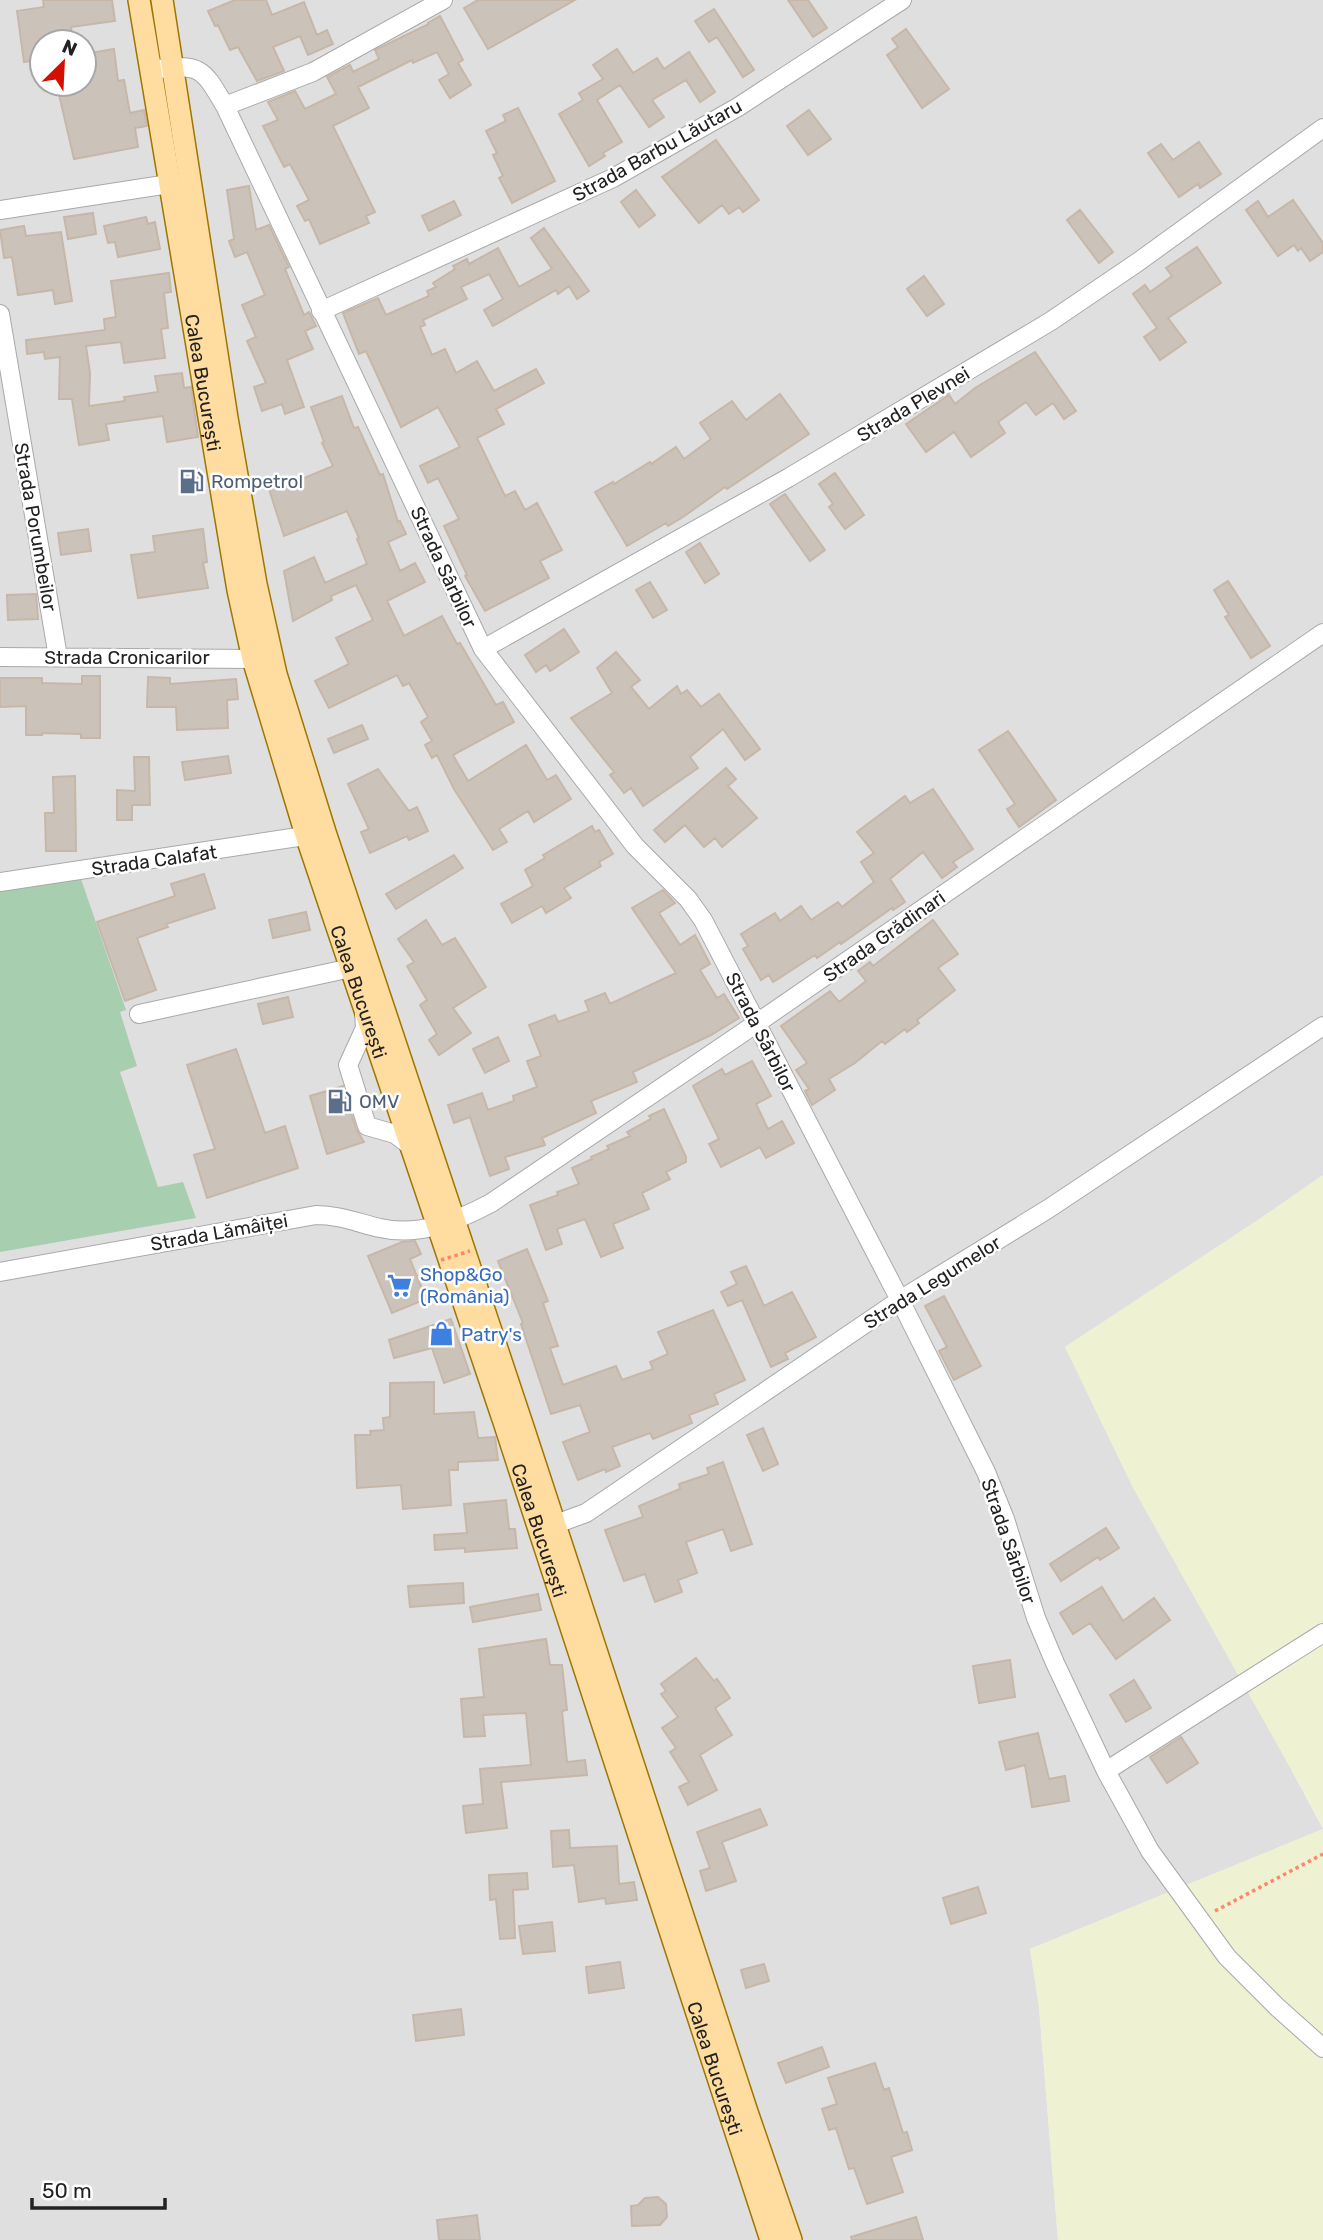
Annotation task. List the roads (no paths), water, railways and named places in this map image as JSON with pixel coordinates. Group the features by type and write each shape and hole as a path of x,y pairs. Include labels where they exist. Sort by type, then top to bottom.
{"main road":[{"name":"Calea București","path":"139,0 238,590 262,656 316,835 445,1223 504,1422 546,1527 791,2240"},
{"name":"Calea București","path":"162,0 262,656"},
{"name":"Calea București","path":"316,835 363,1005 412,1147 445,1223"},
{"name":"Calea București","path":"546,1527 771,2240"}],"street":[{"path":"225,106 313,72 443,0"},
{"name":"Strada Barbu Lăutaru","path":"321,311 613,178 738,107 902,0"},
{"name":"Strada Sârbilor","path":"150,70 191,67 202,71 225,106 483,649 635,846 688,899 704,920 986,1472 1036,1618 1106,1771 1150,1851 1227,1957 1323,2048"},
{"name":"Strada Plevnei","path":"483,649 788,478 1051,321 1138,262 1323,128"},
{"path":"0,210 169,184"},
{"name":"Strada Porumbeilor","path":"0,314 58,656"},
{"name":"Strada Grădinari","path":"445,1223 491,1203 1323,633"},
{"name":"Strada Cronicarilor","path":"0,657 262,656"},
{"name":"Strada Calafat","path":"0,882 316,835"},
{"path":"139,1013 351,968"},
{"path":"363,1005 365,1028 348,1065 367,1126 395,1134 412,1147"},
{"name":"Strada Legumelor","path":"546,1527 586,1513 900,1300 1128,1158 1323,1026"},
{"name":"Strada Lămâiței","path":"0,1272 316,1215 335,1215 391,1230 420,1230 445,1223"},
{"path":"1106,1771 1323,1633"}],"place":[{"name":"Rompetrol","path":"191,481"},
{"name":"OMV","path":"339,1101"},
{"name":"Shop&Go (România)","path":"400,1285"},
{"name":"Patry's","path":"441,1334"}]}
